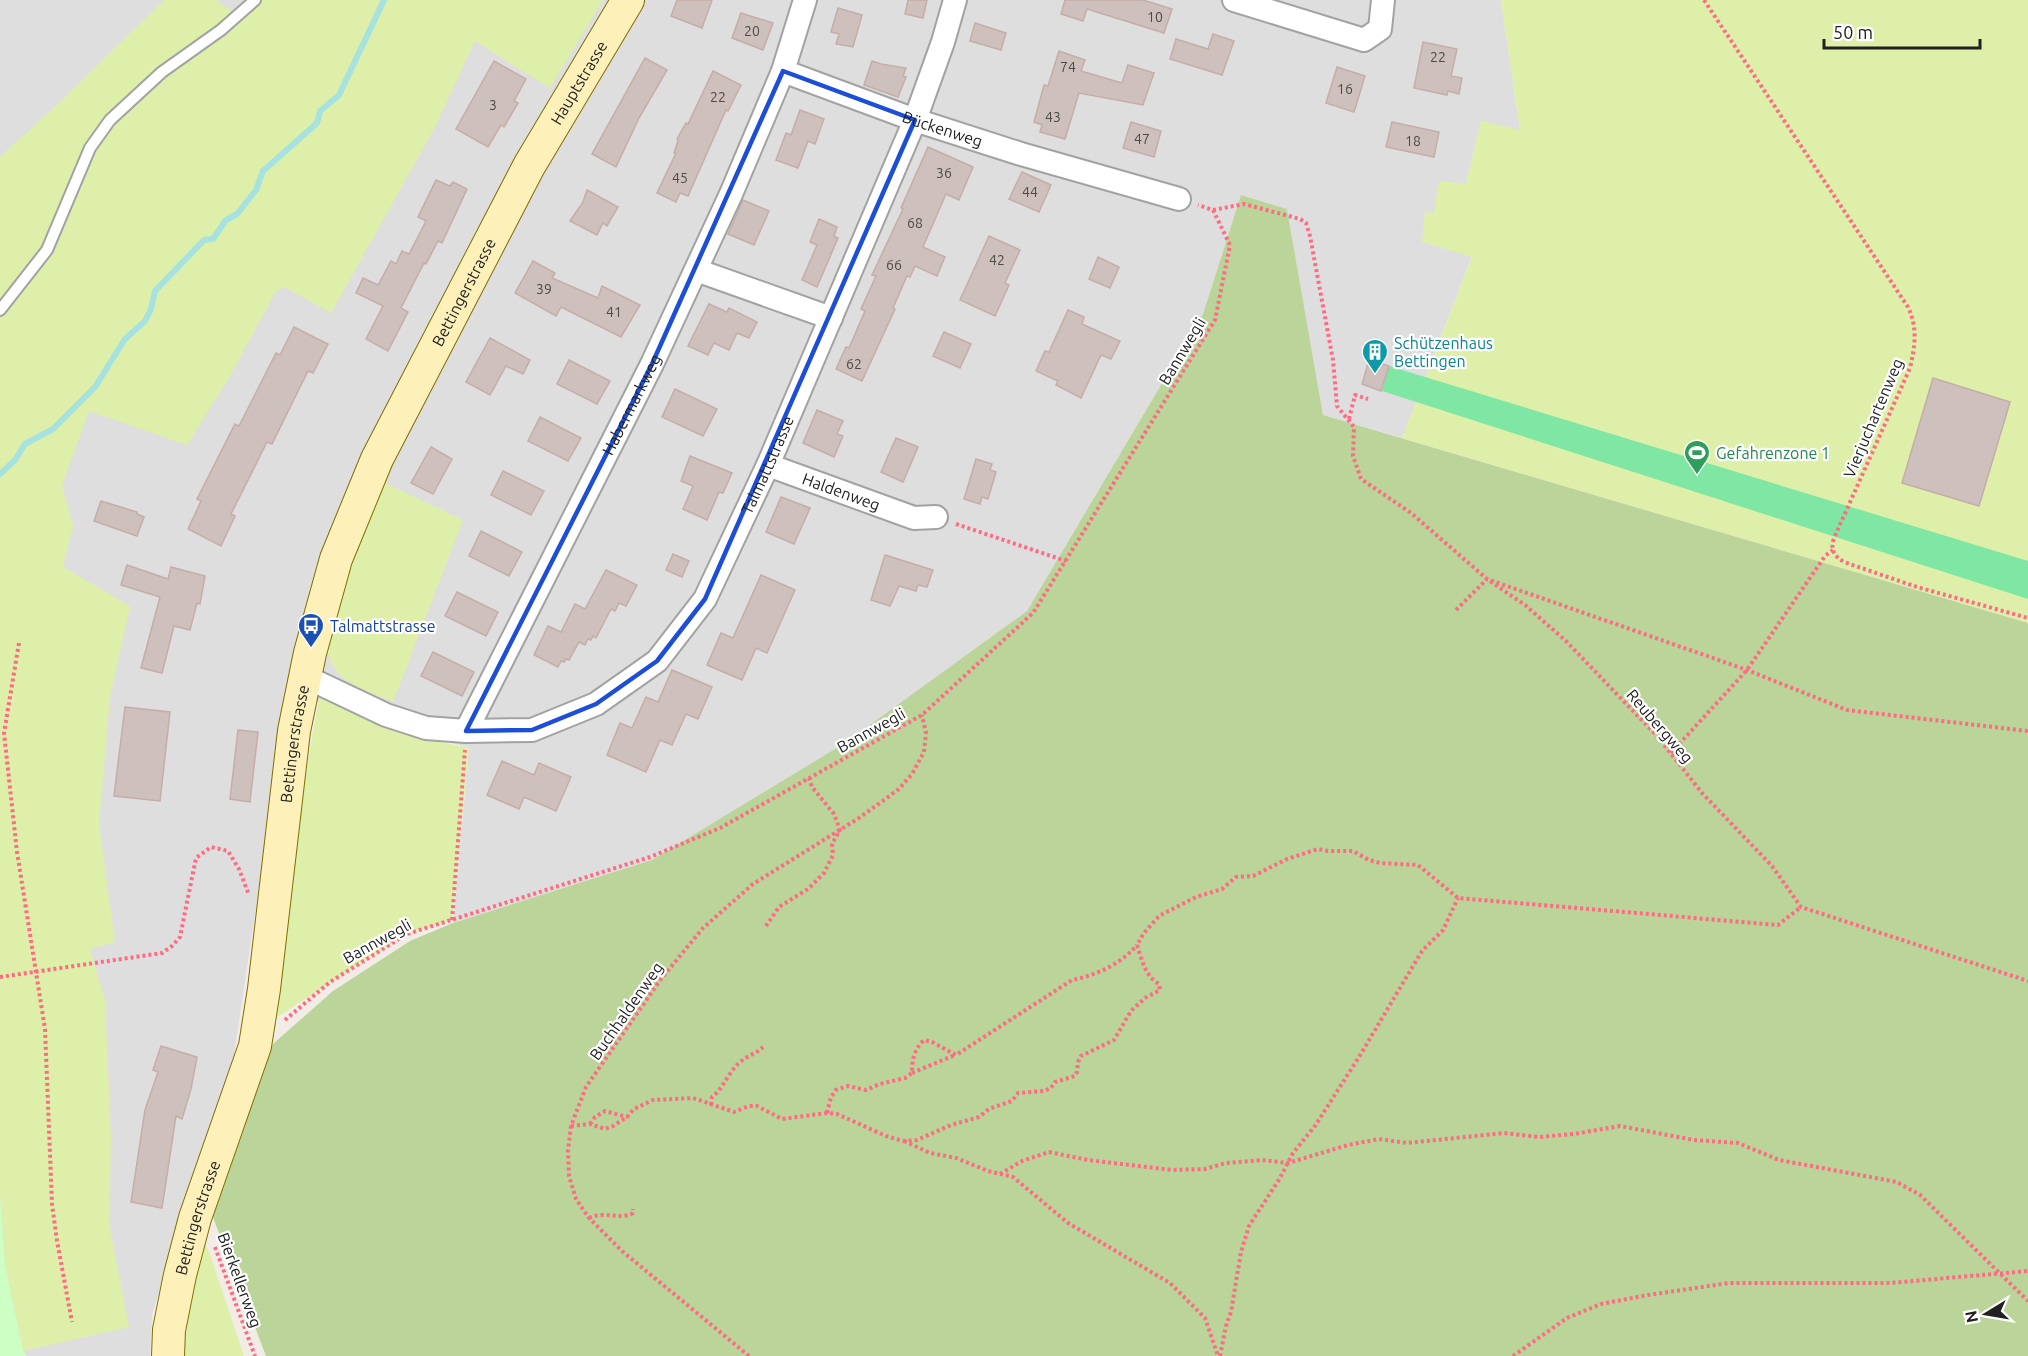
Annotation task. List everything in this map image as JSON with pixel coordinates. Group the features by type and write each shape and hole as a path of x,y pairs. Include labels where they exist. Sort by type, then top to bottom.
{"street":[{"name":"Hauptstrasse","path":"529,166 628,0"},
{"path":"783,71 805,0"},
{"name":"Talmattstrasse","path":"304,676 386,715 426,728 466,731 532,730 596,704 657,661 705,599 768,465 915,120 943,42 955,0"},
{"path":"1234,0 1364,40 1380,29 1383,0"},
{"name":"Bückenweg","path":"783,71 915,120 1021,154 1179,199"},
{"name":"Habermarkweg","path":"466,731 647,375 696,270 783,71"},
{"name":"Bettingerstrasse","path":"168,1356 169,1330 195,1218 255,1046 264,990 293,736 304,676 336,559 377,459 529,166"},
{"path":"696,270 831,318"},
{"name":"Haldenweg","path":"768,465 925,518"}],"lane":[{"path":"0,310 47,250 90,147 110,120 162,72 255,0"}],"path":[{"name":"Vierjuchartenweg","path":"1704,0 1908,307 1915,326 1910,368 1834,538 1833,550"},
{"path":"1179,199 1213,210"},
{"name":"Reubergweg","path":"1213,210 1244,204 1300,219 1306,223 1333,360 1337,406 1354,427 1353,456 1361,479 1411,513 1486,579 1525,605 1566,641 1657,736 1702,793 1772,866 1801,907"},
{"name":"Bannwegli","path":"255,1046 330,982 407,934 660,853 720,828 922,715 1033,613 1215,320 1230,245 1213,210"},
{"path":"1348,420 1355,395 1368,399"},
{"path":"925,518 1066,561"},
{"path":"1671,753 1747,670 1825,556 1833,550 1835,555 1844,562 1917,587 2028,618"},
{"path":"1456,610 1486,579 1747,670 1847,710 2028,731"},
{"path":"19,642 4,734 17,852 45,1029 52,1204 72,1322"},
{"name":"Buchhaldenweg","path":"749,1356 622,1251 589,1218 576,1199 569,1176 568,1150 571,1126 586,1088 661,979 703,928 753,884 840,830 898,789 912,774 924,752 926,733 922,715"},
{"path":"452,920 466,731"},
{"path":"766,926 779,908 808,889 824,873 833,855 832,844 840,830 834,814 812,788 809,778"},
{"path":"0,977 162,953 180,937 196,858 211,847 228,851 239,869 250,899"},
{"path":"827,1113 831,1097 836,1090 848,1086 866,1090 905,1078 956,1054 1072,980 1092,976 1111,966 1137,945 1159,916 1196,897 1222,889 1236,877 1253,876 1287,859 1318,849 1353,851 1380,863 1418,865 1458,898 1778,925 1801,907 2028,981"},
{"path":"1219,1356 1231,1312 1241,1252 1249,1226 1293,1153 1316,1126 1422,951 1443,930 1458,898"},
{"path":"903,1141 917,1140 951,1125 979,1117 988,1109 1012,1101 1018,1093 1044,1091 1051,1088 1055,1082 1075,1076 1077,1062 1081,1056 1114,1040 1131,1011 1145,998 1160,990 1159,984 1147,972 1137,945"},
{"path":"912,1073 912,1059 917,1047 924,1040 956,1054"},
{"path":"711,1105 712,1097 717,1094 720,1086 738,1064 756,1054 763,1047"},
{"path":"571,1126 590,1124 605,1129 627,1117 634,1109 653,1100 693,1098 734,1112 749,1106 757,1106 782,1119 827,1113 852,1119 886,1136 930,1153 956,1158 1013,1177 1068,1223 1170,1283 1205,1317 1219,1356"},
{"path":"590,1124 595,1117 605,1111 627,1117"},
{"path":"1000,1174 1022,1161 1049,1152 1088,1160 1172,1170 1205,1169 1226,1163 1262,1160 1288,1163 1348,1145 1378,1139 1407,1143 1504,1132 1539,1137 1620,1126 1694,1140 1738,1143 1779,1160 1897,1182 1920,1195 2028,1300"},
{"path":"589,1218 602,1213 629,1216 633,1214 633,1209"},
{"name":"Bierkellerweg","path":"195,1218 207,1227 255,1356"},
{"path":"1513,1356 1567,1318 1601,1304 1648,1295 1729,1283 1890,1283 2028,1271"}],"highlighted area":[{"path":"783,71 915,120 705,599 657,661 596,704 532,730 466,731 652,364"}],"shaded area":[{"path":"0,0 1501,0 1520,131 1481,122 1466,184 1434,214 1426,213 1472,256 1402,438 1323,415 1287,209 1241,195 1203,314 1027,611 846,743 652,860 453,923 469,748 288,693 234,1055 152,1315 150,1356 0,1356"}],"green space":[{"path":"164,0 216,0 242,18 252,12 262,0 603,0 550,88 475,41 435,127 331,313 285,287 276,291 230,376 187,445 89,411 62,485 73,526 63,567 130,606 110,697 99,824 115,942 90,949 105,1000 111,1139 109,1224 129,1327 23,1351 5,1264 0,1197 0,157"},
{"path":"1501,0 2028,0 2028,623 1402,438 1472,257 1422,242 1425,212 1434,213 1439,181 1466,184 1481,121 1520,130"},
{"path":"1241,195 1287,209 1323,415 2028,623 2028,1356 266,1356 211,1212 273,1044 333,991 410,941 453,923 652,860 845,743 1027,611 1203,314"},
{"name":"Gefahrenzone 1","path":"1389,366 2028,561 2028,599 1382,391"},
{"path":"383,482 463,520 393,702 353,685 337,672 328,653 321,650 349,566"},
{"path":"319,699 336,702 354,714 395,732 469,748 452,920 407,934 277,1017 296,783 304,783"},
{"path":"0,1196 5,1264 23,1351 27,1356 0,1356"},
{"path":"201,1237 210,1254 244,1356 183,1356 189,1298"}],"building":[{"path":"677,0 712,0 702,28 671,16"},
{"path":"908,0 927,0 923,18 905,14"},
{"path":"1065,0 1143,0 1172,9 1164,33 1087,9 1083,21 1061,14"},
{"path":"838,8 862,15 853,47 836,44 839,34 831,32"},
{"path":"741,13 773,23 763,50 732,38"},
{"path":"975,23 1006,33 1001,50 970,41"},
{"path":"1213,34 1234,41 1222,75 1170,59 1176,39 1208,49"},
{"path":"1423,42 1457,49 1451,76 1462,78 1459,94 1448,91 1447,95 1414,88"},
{"path":"1059,51 1085,60 1081,71 1122,83 1128,65 1154,73 1143,105 1079,93 1065,139 1040,132 1042,125 1034,122 1044,85 1048,86"},
{"path":"645,58 667,70 639,118 616,167 592,154"},
{"path":"494,61 526,79 514,101 518,103 504,127 501,125 488,147 456,129"},
{"path":"872,61 906,68 903,76 906,77 898,97 864,85"},
{"path":"1337,67 1365,76 1354,112 1326,103"},
{"path":"713,71 741,85 728,111 726,110 688,196 680,193 676,202 657,193 676,153 674,153 677,139 686,123 688,124"},
{"path":"800,110 824,119 815,144 808,141 798,168 776,160 786,133 791,135"},
{"path":"1131,122 1161,131 1154,157 1123,148"},
{"path":"1392,122 1439,132 1434,157 1386,147"},
{"path":"928,147 973,167 959,200 946,194 923,247 945,257 937,276 915,266 910,277 907,276 893,308 895,309 862,381 836,369 846,347 849,348 865,311 861,309 876,276 872,275 903,209 901,208"},
{"path":"1022,172 1051,185 1039,212 1009,199"},
{"path":"436,180 450,186 453,182 467,189 442,243 438,241 426,264 424,263 401,308 408,312 388,351 366,339 383,306 356,293 363,278 378,285 391,261 396,264 402,251 409,254 426,221 418,217"},
{"path":"587,190 618,207 607,226 603,223 597,235 570,221 583,202"},
{"path":"743,200 769,211 754,245 728,234"},
{"path":"819,219 837,227 834,236 838,238 817,287 802,280 817,245 810,242"},
{"path":"989,236 1020,250 1005,283 1009,285 995,316 960,300"},
{"path":"1098,257 1119,267 1110,288 1089,279"},
{"path":"533,261 555,273 552,278 598,298 602,286 640,305 621,337 561,307 556,316 515,293"},
{"path":"709,304 727,312 729,308 757,322 749,338 737,333 729,350 714,343 708,355 688,346"},
{"path":"1068,310 1084,317 1082,324 1120,341 1111,359 1101,355 1081,398 1056,385 1058,381 1036,371 1045,351 1049,352"},
{"path":"294,327 328,344 313,373 308,371 272,444 267,442 231,514 235,516 221,546 188,529 201,501 197,499 235,424 239,426 276,353 280,355"},
{"path":"944,332 971,344 960,368 933,356"},
{"path":"490,338 530,360 523,374 506,366 490,395 466,382"},
{"path":"569,360 610,381 597,404 557,384"},
{"name":"Schützenhaus Bettingen","path":"1369,360 1389,366 1381,391 1362,384"},
{"path":"1933,378 2010,402 1979,506 1902,483"},
{"path":"675,389 717,409 703,436 662,417"},
{"path":"817,410 843,421 837,434 843,436 834,457 803,443"},
{"path":"540,417 581,438 568,461 528,441"},
{"path":"896,438 918,447 903,482 881,472"},
{"path":"431,447 452,459 433,494 411,483"},
{"path":"690,456 732,473 723,493 719,492 707,520 683,509 693,486 681,481"},
{"path":"976,459 992,464 990,470 996,472 988,499 982,497 980,504 964,499"},
{"path":"503,471 544,491 531,515 491,495"},
{"path":"781,497 810,508 794,544 766,532"},
{"path":"101,501 137,512 144,517 137,536 94,521"},
{"path":"481,531 522,552 509,576 469,556"},
{"path":"673,554 689,561 682,577 666,570"},
{"path":"885,555 933,570 927,587 918,585 916,591 899,586 890,606 871,600"},
{"path":"127,565 168,579 171,567 205,576 200,604 197,603 190,630 174,626 162,673 141,668 160,597 121,585"},
{"path":"606,570 637,585 626,606 619,603 615,611 611,609 596,638 593,636 591,640 588,639 585,645 579,642 569,660 561,661 558,667 534,655 548,626 561,632 575,604 585,609"},
{"path":"761,575 795,590 767,653 756,648 742,680 707,665 721,633 733,638"},
{"path":"457,592 498,612 486,636 445,616"},
{"path":"433,652 474,672 462,696 421,676"},
{"path":"672,670 712,687 698,719 686,714 672,745 660,740 646,772 607,755 620,723 632,728 646,697 658,702"},
{"path":"125,707 170,712 160,801 114,796"},
{"path":"238,730 258,732 250,802 230,799"},
{"path":"502,761 534,775 539,763 571,777 556,811 524,797 519,809 487,795"},
{"path":"161,1046 197,1057 182,1119 176,1116 162,1208 131,1202 145,1110 158,1072 153,1070"}],"waterway":[{"path":"0,474 15,460 25,444 53,429 95,387 125,339 145,321 151,309 155,291 204,240 213,239 226,220 237,214 256,190 263,171 317,123 320,111 339,95 384,0"}],"place":[{"name":"Schützenhaus Bettingen","path":"1375,375"},
{"name":"Gefahrenzone 1","path":"1697,476"},
{"name":"Talmattstrasse","path":"311,649"}]}
